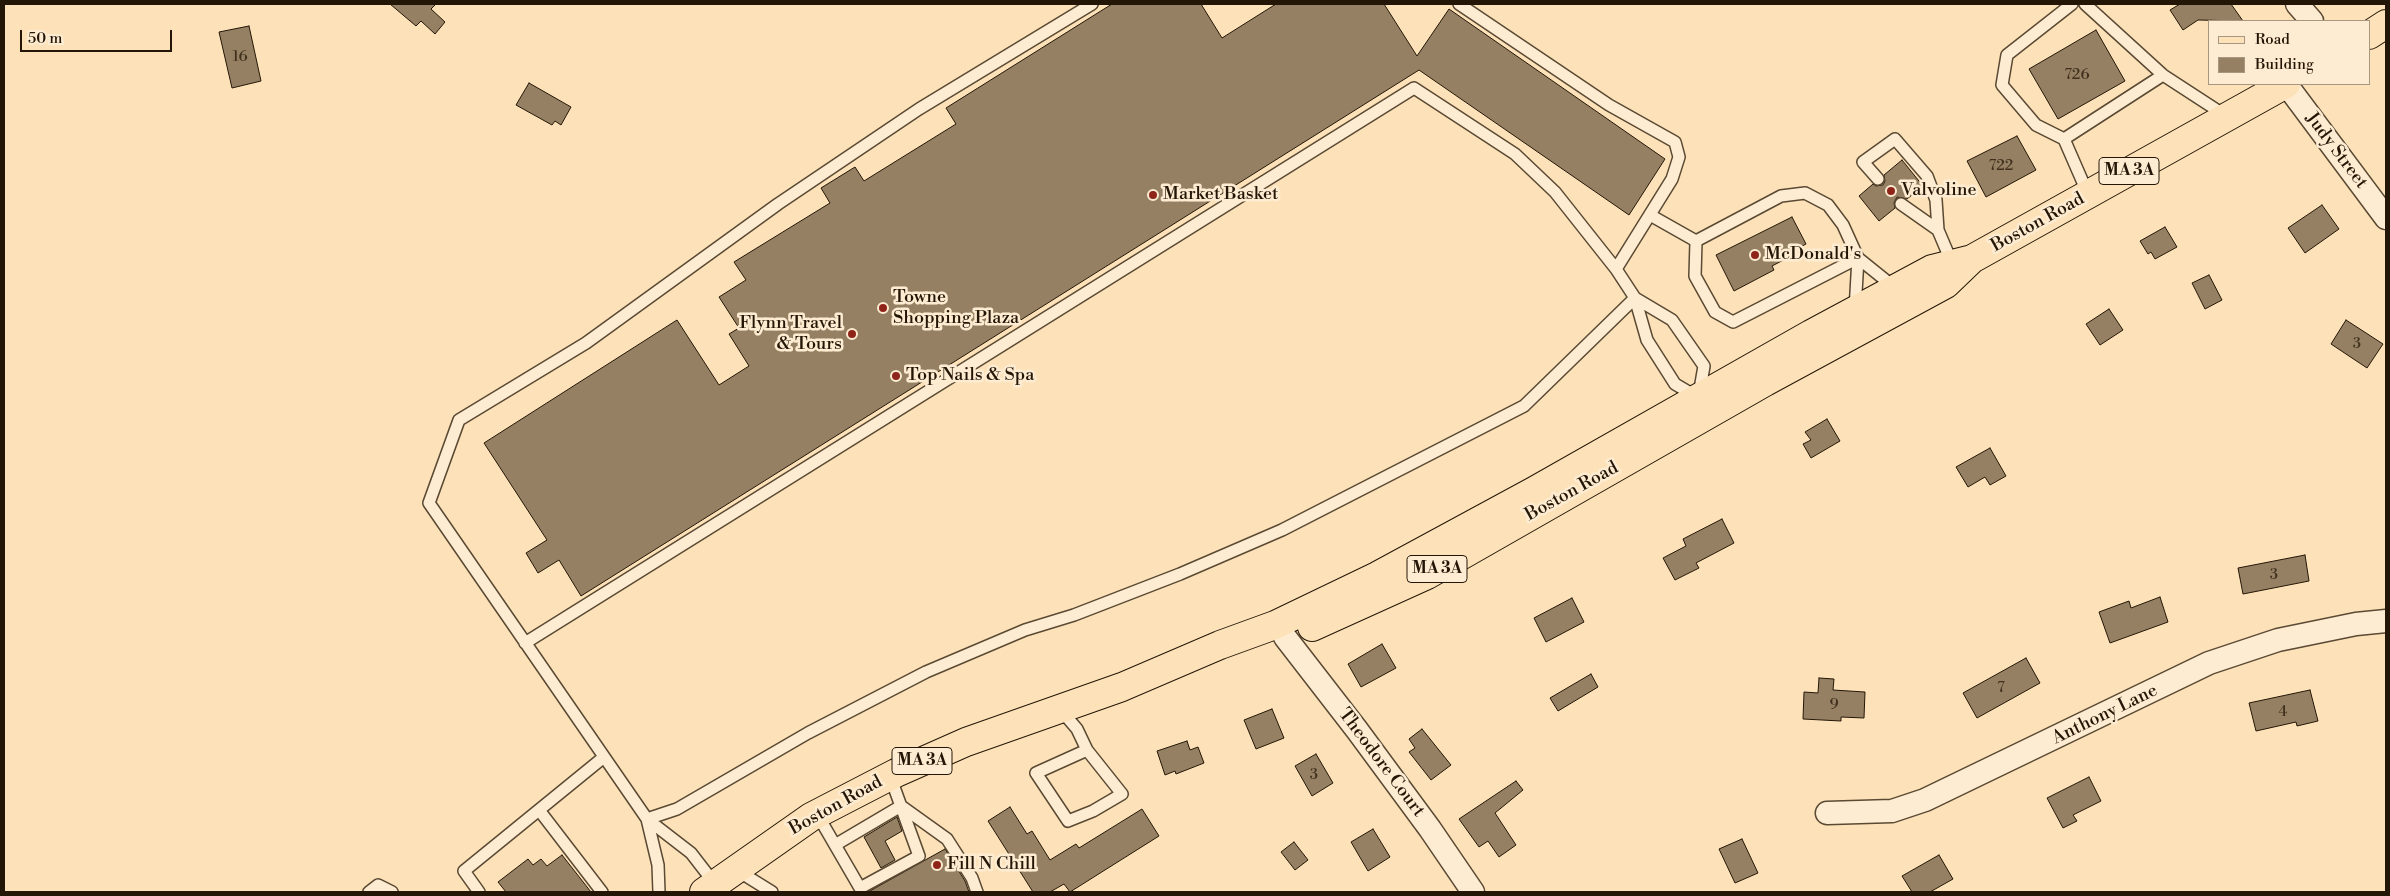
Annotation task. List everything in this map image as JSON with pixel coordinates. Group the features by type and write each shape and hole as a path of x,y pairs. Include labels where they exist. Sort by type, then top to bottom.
{"main road":[{"path":"2370,34 2386,24"},
{"name":"Boston Road","path":"1148,676 1206,664 1285,637 1357,608 1427,575 1702,407 1856,310 1932,269 1962,261 2088,194 2284,85"},
{"name":"Boston Road","path":"718,882 817,814 890,776 966,742 1148,676 1220,645 1275,625 1377,576 1702,407 1946,284 1962,261"}],"street":[{"path":"2297,4 2311,20"},
{"name":"Judy Street","path":"2287,85 2386,218"},
{"name":"Anthony Lane","path":"1827,813 1892,811 1925,800 2209,663 2278,640 2356,624 2386,621"},
{"name":"Theodore Court","path":"1285,637 1369,746 1473,892"}],"lane":[{"path":"772,892 718,882 691,853 647,819 429,503 459,420 586,343 778,204 919,109 1092,4"},
{"path":"1459,4 1609,104 1675,142 1679,158 1672,179 1616,269"},
{"path":"2072,4 2007,55 2002,85 2036,125 2064,139 2088,194"},
{"path":"2085,4 2163,75 2227,117"},
{"path":"2064,139 2163,75"},
{"path":"525,643 1414,88 1515,154 1554,192 1616,269 1635,298 1647,340 1675,384 1702,407"},
{"path":"1878,179 1863,162 1895,139 1927,176 1936,200 1938,230"},
{"path":"1696,242 1781,196 1805,193 1828,205 1843,224 1858,258 1856,310"},
{"path":"1901,204 1938,230 1962,261"},
{"path":"1650,215 1696,242"},
{"path":"1696,242 1695,276 1715,312 1733,322 1858,258"},
{"path":"1858,258 1896,289"},
{"path":"1635,298 1672,320 1704,366 1702,407"},
{"path":"647,819 677,809 808,733 926,672 1025,630 1074,615 1180,574 1282,530 1524,406 1635,298"},
{"path":"1059,708 1077,729 1087,750 1122,794 1093,811 1068,821 1036,773 1087,750"},
{"path":"478,892 464,871 604,757"},
{"path":"817,814 835,845 856,890 919,856 890,776"},
{"path":"835,845 901,806"},
{"path":"901,806 947,839 972,878 977,892"},
{"path":"539,810 602,892"},
{"path":"647,819 658,865 659,892"},
{"path":"369,892 378,885 392,892"}],"building":[{"path":"390,4 436,4 431,9 445,22 435,34 421,21 416,26"},
{"name":"Towne Shopping Plaza","path":"1112,4 1201,4 1222,38 1276,4 1384,4 1417,56 1449,9 1665,159 1629,215 1419,70 581,596 559,560 538,573 526,553 547,540 484,443 677,320 719,385 749,366 729,334 739,328 719,297 746,280 734,262 830,203 821,188 855,167 864,181 956,124 946,108"},
{"path":"2180,4 2231,4 2242,20 2198,20 2183,30 2170,10"},
{"path":"249,26 261,81 232,88 219,32"},
{"path":"2096,30 2125,81 2058,119 2029,69"},
{"path":"529,83 571,107 561,125 555,121 552,125 516,105"},
{"path":"2017,136 2036,170 1986,197 1967,161"},
{"name":"Valvoline","path":"1902,160 1923,186 1907,199 1897,197 1894,203 1895,208 1879,221 1859,196 1873,184 1876,186 1883,185 1885,181 1884,175"},
{"path":"2322,205 2339,229 2305,253 2288,228"},
{"name":"McDonald's","path":"1792,217 1806,244 1793,251 1795,254 1772,266 1774,270 1734,291 1716,255"},
{"path":"2165,227 2177,247 2155,259 2151,252 2148,254 2140,241"},
{"path":"2209,275 2222,300 2205,309 2192,283"},
{"path":"2109,309 2123,330 2100,345 2086,324"},
{"path":"2346,320 2383,344 2367,368 2331,344"},
{"path":"1827,419 1840,441 1811,458 1803,444 1811,440 1805,432"},
{"path":"1990,448 2006,476 1990,485 1985,477 1968,487 1956,467"},
{"path":"1722,519 1734,543 1696,563 1699,568 1675,580 1663,558 1686,546 1683,539"},
{"path":"2305,555 2309,581 2243,594 2238,568"},
{"path":"2160,597 2168,622 2110,643 2099,612 2129,601 2131,608"},
{"path":"1572,598 1584,622 1546,642 1534,618"},
{"path":"1382,644 1396,668 1361,687 1348,664"},
{"path":"2026,658 2040,683 1977,718 1963,693"},
{"path":"1591,674 1598,687 1558,711 1550,698"},
{"path":"1819,678 1834,679 1833,690 1865,692 1864,718 1841,717 1841,721 1803,719 1804,692 1818,693"},
{"path":"2310,690 2318,721 2297,726 2296,722 2256,731 2249,703"},
{"path":"1272,709 1284,738 1256,749 1244,720"},
{"path":"1422,729 1451,765 1431,780 1409,752 1415,748 1409,739"},
{"path":"1187,741 1190,750 1198,747 1204,763 1176,774 1175,771 1165,775 1157,751"},
{"path":"1316,754 1333,783 1312,796 1295,766"},
{"path":"2089,777 2101,801 2073,815 2077,821 2063,828 2047,798"},
{"path":"1516,781 1523,790 1495,813 1516,845 1499,857 1488,841 1479,847 1459,819"},
{"path":"1010,807 1027,834 1032,831 1050,860 1076,844 1079,848 1142,809 1159,836 1070,892 1064,884 1050,892 1033,892 988,821"},
{"name":"Fill N Chill","path":"897,817 902,831 885,841 895,860 881,868 864,837"},
{"path":"1373,829 1390,857 1368,871 1351,842"},
{"path":"1742,839 1758,873 1735,883 1719,849"},
{"path":"1294,842 1308,860 1295,870 1281,852"},
{"name":"Fill N Chill","path":"945,849 965,881 969,892 868,892"},
{"path":"562,855 591,892 506,892 498,882 528,859 533,865 541,859 547,866"},
{"path":"1939,855 1953,879 1930,892 1912,892 1902,876"}],"place":[{"name":"Valvoline","path":"1891,191"},
{"name":"Market Basket","path":"1153,195"},
{"name":"McDonald's","path":"1755,255"},
{"name":"Towne Shopping Plaza","path":"883,308"},
{"name":"Flynn Travel & Tours","path":"852,334"},
{"name":"Top Nails & Spa","path":"896,376"},
{"name":"Fill N Chill","path":"937,865"}]}
